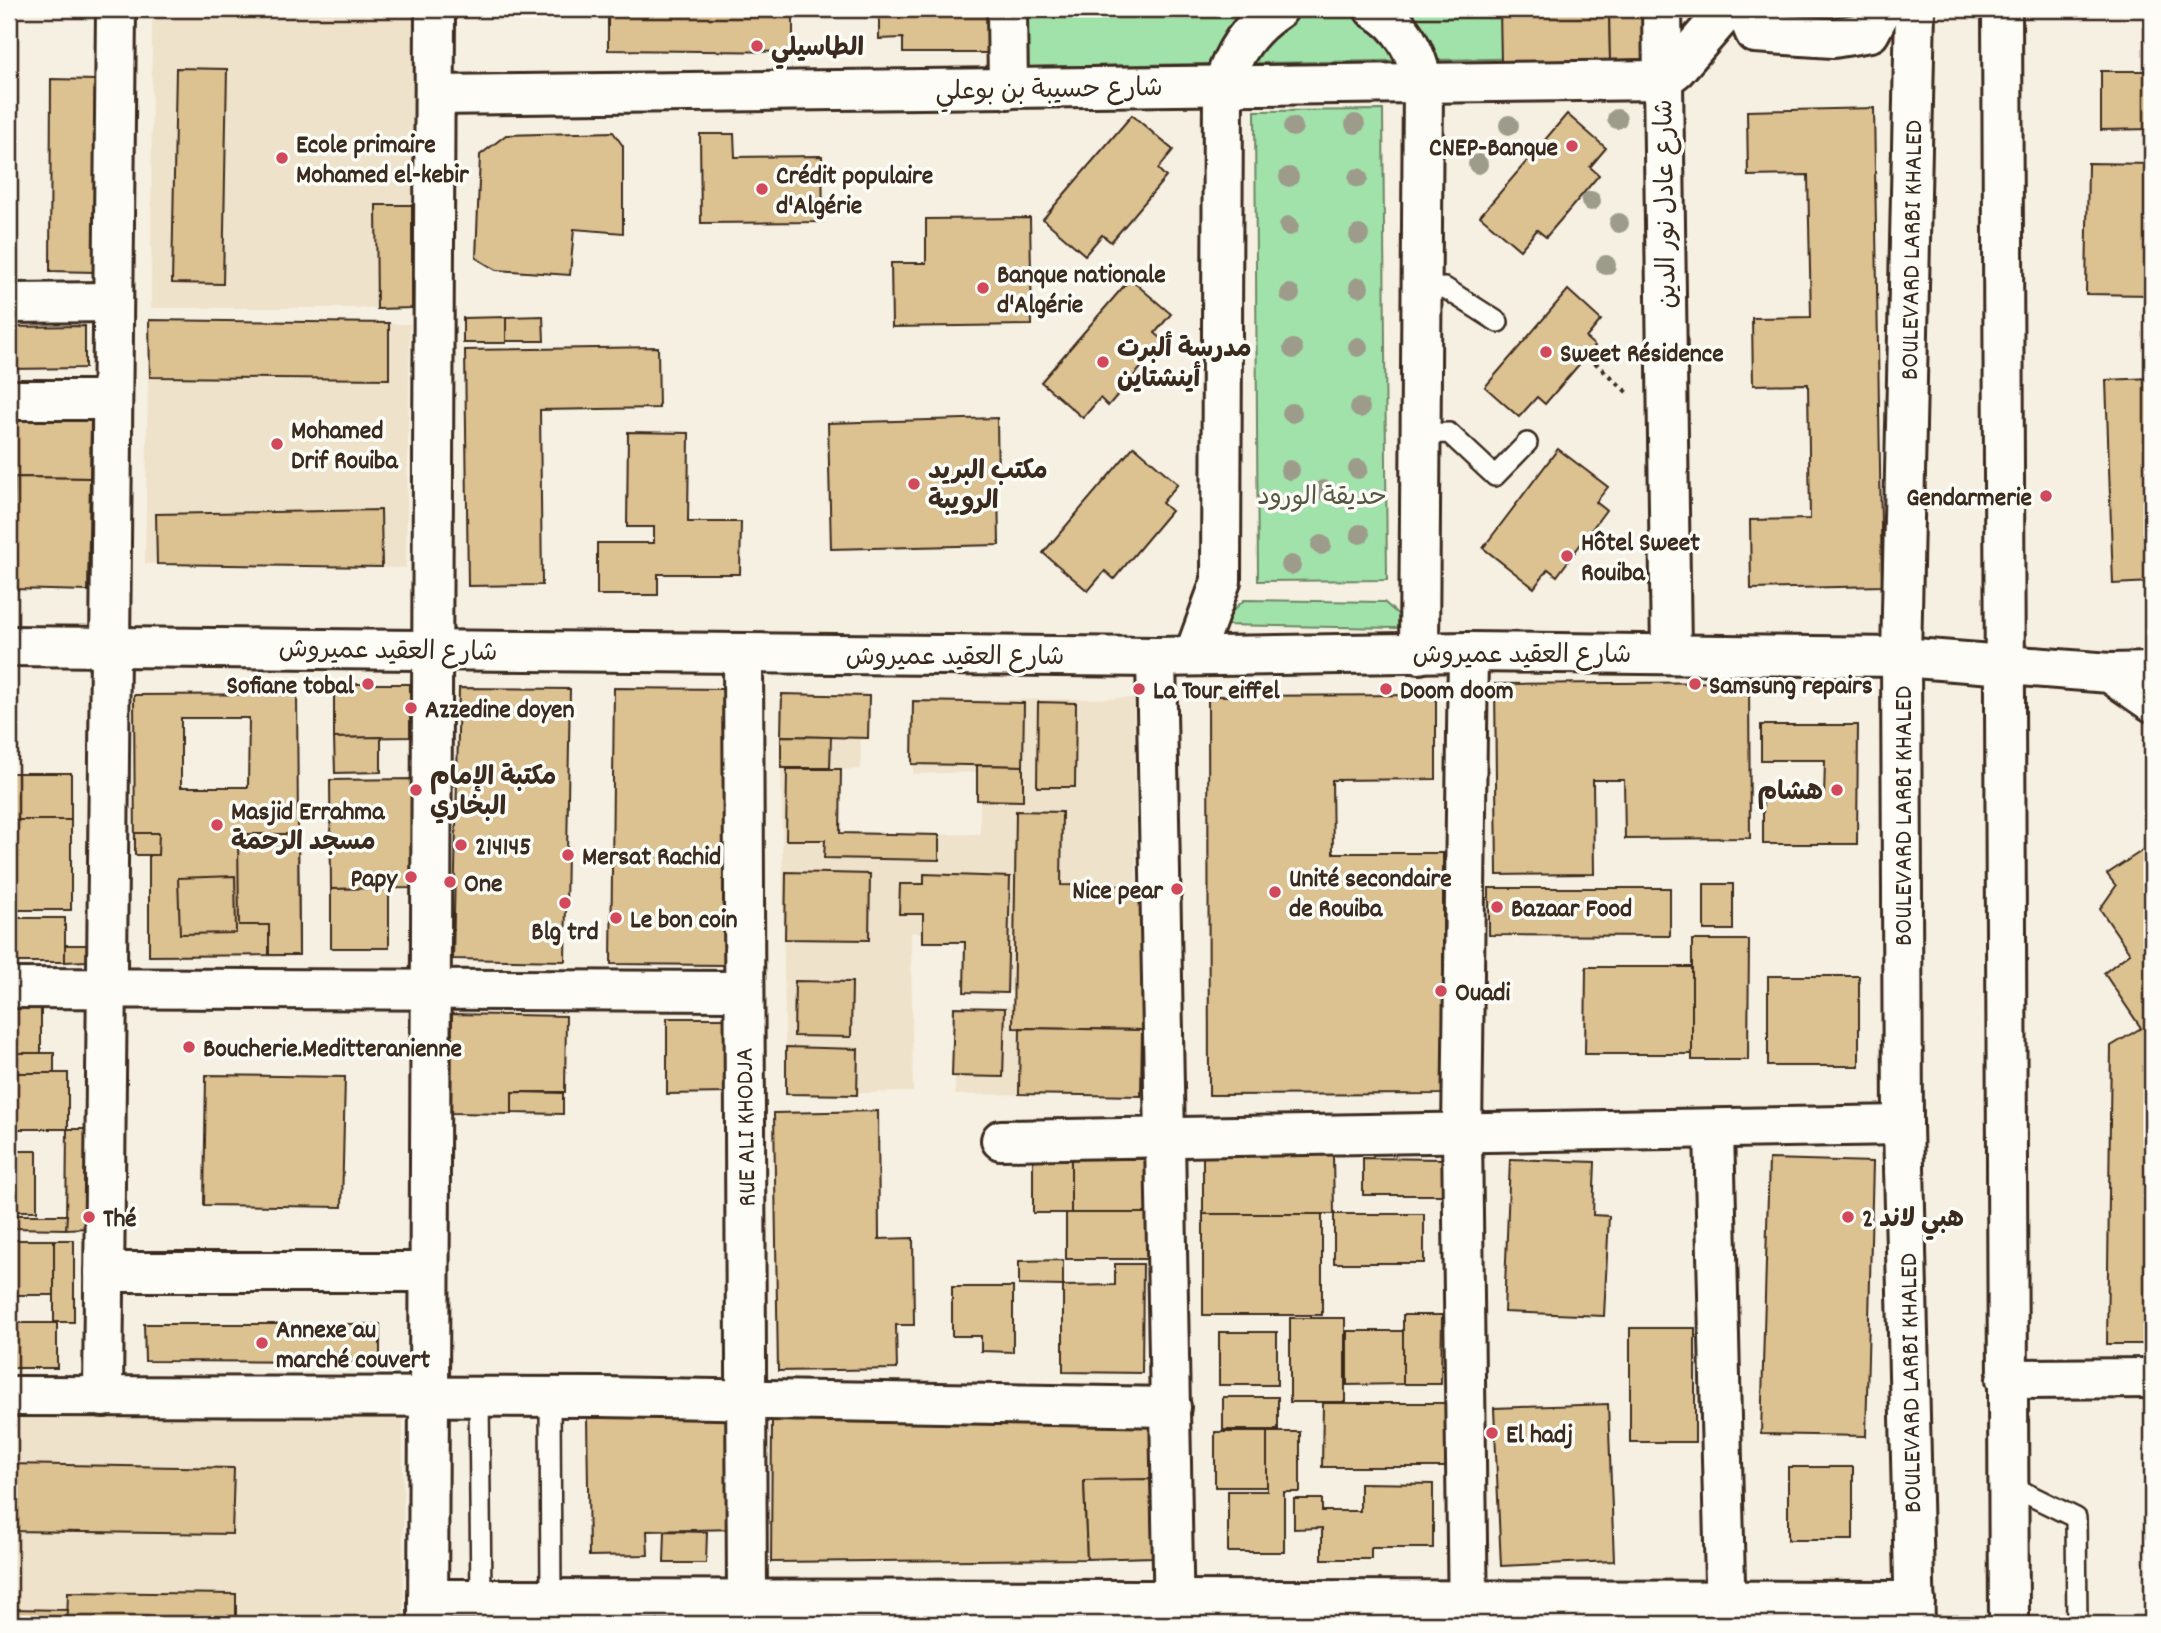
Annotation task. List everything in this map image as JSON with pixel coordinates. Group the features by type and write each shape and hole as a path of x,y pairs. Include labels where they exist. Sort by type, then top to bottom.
{"street":[{"path":"103,1397 116,9"},
{"path":"435,9 428,1612 481,1600 551,1600 747,1601 1174,1611 1915,1613"},
{"path":"1007,9 1008,89"},
{"path":"1194,655 1222,581 1223,86 1238,46 1278,9"},
{"path":"1374,9 1385,14 1409,42 1419,60 1423,83 1419,654"},
{"name":"شارع عادل نور الدين","path":"1662,9 1671,652"},
{"path":"1662,80 1676,69 1728,9"},
{"path":"1745,9 1755,33 1833,38 1870,32 1882,9"},
{"name":"BOULEVARD LARBI KHALED","path":"1915,9 1901,657 1903,1125 1915,1613"},
{"path":"2002,9 2009,1624"},
{"name":"شارع حسيبة بن بوعلي","path":"435,95 1662,80"},
{"path":"9,303 113,302"},
{"path":"9,400 112,400"},
{"name":"شارع العقيد عميروش","path":"9,646 1156,657 1671,652 1901,657 2003,662 2110,673 2152,672"},
{"path":"1468,652 1462,1133 1468,1613"},
{"name":"RUE ALI KHODJA","path":"743,654 742,990 748,1399 747,1601"},
{"path":"1156,657 1174,1611"},
{"path":"2110,673 2152,702"},
{"path":"9,988 742,990"},
{"path":"1001,1140 1903,1125"},
{"path":"1714,1129 1726,1612"},
{"path":"104,1272 428,1272"},
{"path":"2006,1379 2152,1378"},
{"path":"9,1396 480,1396 1171,1406"}],"lane":[{"path":"1421,289 1445,288 1498,322"},
{"path":"1420,434 1448,433 1495,476 1527,443"},
{"path":"480,1396 481,1600"},
{"path":"550,1397 551,1600"},
{"path":"2007,1484 2076,1518 2077,1624"}],"path":[{"path":"1587,355 1635,400 1667,401"}],"shaded area":[{"name":"Ecole primaire Mohamed el-kebir","path":"152,9 413,9 412,308 151,308"},
{"name":"Mohamed Drif Rouiba","path":"149,320 410,324 406,568 145,564"},
{"path":"1134,698 1139,1093 955,1095 954,1007 1017,1006 1017,991 964,992 963,932 911,933 913,1092 786,1094 780,705 860,704 861,769 841,770 842,836 980,834 980,772 913,774 913,701"},
{"path":"9,1413 403,1417 404,1624 9,1624"}],"green space":[{"path":"1026,9 1598,9 1599,57 1027,67"},
{"path":"1763,9 1867,9 1857,19 1774,20"},
{"name":"حديقة الورود","path":"1383,110 1387,580 1258,581 1255,111"},
{"path":"1244,600 1384,602 1410,625 1396,628 1218,625"}],"building":[{"path":"608,9 793,9 793,52 608,50"},
{"path":"879,9 1000,9 999,53 903,53 903,38 879,39"},
{"path":"1500,9 1609,9 1610,60 1501,62"},
{"path":"1609,9 1649,9 1650,59 1610,60"},
{"path":"176,68 227,69 223,284 172,283"},
{"path":"2101,71 2152,71 2152,129 2101,130"},
{"path":"51,79 95,80 94,272 50,271"},
{"path":"1874,108 1882,586 1751,589 1750,520 1810,519 1808,384 1753,385 1752,318 1811,317 1808,175 1748,176 1747,111"},
{"path":"1567,114 1606,148 1590,167 1599,175 1546,237 1537,230 1520,250 1480,216"},
{"path":"1132,115 1173,150 1158,169 1166,177 1111,242 1102,235 1085,255 1043,219"},
{"path":"613,132 623,146 623,233 574,229 570,275 496,270 476,258 480,155 506,135"},
{"name":"Crédit populaire d'Algérie","path":"700,134 734,134 735,157 822,156 823,222 701,223"},
{"path":"2088,163 2152,164 2152,295 2086,294"},
{"path":"376,205 412,205 412,308 377,309"},
{"path":"1030,218 1032,325 892,327 891,263 926,263 926,219"},
{"name":"مدرسة ألبرت أينشتاين","path":"1130,279 1171,314 1155,333 1164,341 1108,406 1100,398 1083,418 1041,382"},
{"path":"1568,290 1601,320 1586,338 1595,346 1545,404 1537,397 1519,417 1485,387"},
{"path":"543,316 544,341 506,341 506,317"},
{"path":"506,317 506,343 463,343 463,318"},
{"path":"149,320 389,323 389,379 150,377"},
{"path":"85,326 85,368 9,369 9,327"},
{"path":"658,347 659,408 540,410 542,585 468,586 465,350"},
{"path":"2152,378 2152,582 2113,584 2106,380"},
{"name":"مكتب البريد الرويبة","path":"997,418 999,545 831,549 828,423"},
{"path":"9,419 91,420 90,478 9,477"},
{"path":"628,432 689,433 688,522 741,522 740,574 658,574 658,595 597,595 597,543 654,543 654,527 627,527"},
{"path":"1134,446 1178,484 1162,503 1171,511 1114,579 1105,571 1088,591 1043,553"},
{"path":"1558,449 1608,487 1596,502 1606,510 1557,576 1548,569 1534,588 1483,548"},
{"path":"15,477 90,478 88,591 12,589"},
{"path":"381,510 382,567 157,564 156,514"},
{"path":"1749,682 1750,838 1625,839 1624,780 1593,780 1594,874 1497,875 1495,684"},
{"path":"334,684 410,684 410,737 334,738"},
{"path":"459,688 570,689 565,961 453,959"},
{"path":"614,688 728,689 724,965 611,964"},
{"path":"297,694 299,955 149,956 149,855 135,855 134,695","holes":["181,718 249,718 248,787 181,787"]},
{"path":"782,694 869,696 868,738 781,736"},
{"path":"1436,695 1436,779 1332,780 1333,853 1443,853 1443,1094 1209,1095 1208,696"},
{"path":"913,701 1024,703 1023,766 912,764"},
{"path":"1038,702 1076,703 1075,787 1037,787"},
{"path":"1761,725 1858,725 1857,844 1763,844 1763,798 1824,798 1825,760 1761,760"},
{"path":"781,736 831,737 830,768 781,768"},
{"path":"381,737 381,772 335,773 334,738"},
{"path":"977,765 1023,766 1023,801 977,800"},
{"path":"787,769 841,769 840,833 939,835 939,860 824,858 825,840 786,840"},
{"path":"9,773 71,773 71,820 9,820"},
{"path":"413,779 413,888 331,889 330,780"},
{"path":"1016,811 1062,812 1061,885 1144,886 1142,1030 1013,1028"},
{"path":"9,820 71,820 71,910 9,910"},
{"path":"135,833 159,833 158,855 135,855"},
{"path":"238,834 298,834 299,955 269,955 269,925 239,925"},
{"path":"2152,844 2152,1344 2107,1344 2111,1046 2141,1028 2104,973 2130,953 2100,909 2116,886 2107,874"},
{"path":"786,872 870,874 869,940 785,939"},
{"path":"924,874 1010,877 1007,993 964,992 965,942 923,942 923,914 899,914 900,884 924,884"},
{"path":"235,876 236,933 180,934 178,878"},
{"path":"1704,884 1733,884 1733,930 1704,930"},
{"path":"389,888 389,948 331,948 331,889"},
{"path":"1489,888 1670,888 1670,936 1489,935"},
{"path":"9,918 65,918 65,962 9,962"},
{"path":"1692,940 1749,940 1748,1060 1692,1060"},
{"path":"65,945 87,945 87,961 65,962"},
{"path":"1586,967 1692,967 1692,1054 1585,1054"},
{"path":"1768,976 1859,976 1859,1066 1768,1066"},
{"path":"795,981 852,982 851,1037 794,1036"},
{"path":"9,1003 41,1003 41,1054 9,1054"},
{"path":"954,1007 1005,1008 1003,1077 952,1076"},
{"path":"452,1014 566,1016 565,1092 512,1092 512,1114 451,1113"},
{"path":"667,1018 728,1018 728,1093 667,1094"},
{"path":"1020,1028 1142,1030 1141,1096 1019,1094"},
{"path":"786,1047 858,1049 857,1095 786,1094"},
{"path":"9,1053 54,1053 54,1073 9,1073"},
{"path":"9,1073 68,1073 68,1129 9,1129"},
{"path":"206,1075 345,1077 342,1207 204,1205"},
{"path":"512,1092 563,1093 563,1114 512,1113"},
{"path":"878,1111 879,1239 913,1238 914,1325 896,1325 897,1369 778,1371 774,1113"},
{"path":"67,1129 88,1129 88,1228 66,1229"},
{"path":"9,1151 37,1151 37,1211 9,1211"},
{"path":"1033,1155 1071,1155 1071,1213 1033,1213"},
{"path":"1203,1155 1333,1155 1334,1214 1203,1214"},
{"path":"1363,1158 1445,1159 1445,1195 1363,1195"},
{"path":"1071,1159 1150,1159 1150,1213 1071,1213"},
{"path":"1510,1159 1595,1162 1593,1215 1609,1216 1604,1316 1504,1312"},
{"path":"1769,1159 1873,1162 1866,1436 1761,1434"},
{"path":"1066,1213 1150,1213 1149,1259 1066,1259"},
{"path":"1203,1214 1322,1214 1322,1315 1203,1315"},
{"path":"1334,1214 1424,1214 1424,1263 1334,1263"},
{"path":"9,1215 67,1215 66,1229 9,1228"},
{"path":"9,1240 54,1240 54,1295 9,1295"},
{"path":"54,1240 74,1240 74,1322 54,1322"},
{"path":"1063,1260 1063,1286 1019,1285 1019,1261"},
{"path":"1115,1264 1143,1264 1142,1373 1063,1372 1063,1286 1115,1285"},
{"path":"952,1287 1013,1287 1013,1352 981,1351 981,1336 952,1336"},
{"path":"9,1295 13,1295 13,1368 9,1368"},
{"path":"1403,1315 1442,1315 1441,1384 1403,1384"},
{"path":"1290,1318 1345,1318 1345,1402 1290,1402"},
{"path":"13,1323 57,1323 57,1368 13,1368"},
{"name":"Annexe au marché couvert","path":"144,1324 380,1324 380,1362 145,1361"},
{"path":"1630,1328 1695,1328 1695,1442 1630,1442"},
{"path":"1347,1331 1403,1331 1403,1384 1347,1385"},
{"path":"1219,1332 1277,1332 1277,1385 1219,1385"},
{"path":"1223,1397 1278,1397 1278,1430 1223,1430"},
{"path":"1323,1403 1449,1403 1449,1467 1322,1467"},
{"path":"1608,1404 1614,1561 1501,1566 1494,1408"},
{"path":"736,1415 737,1529 647,1531 648,1555 589,1556 587,1418"},
{"path":"772,1416 1155,1418 1155,1480 1084,1480 1087,1559 771,1562"},
{"path":"1215,1432 1267,1432 1267,1487 1215,1487"},
{"path":"1267,1432 1300,1432 1300,1492 1284,1492 1284,1552 1228,1552 1228,1491 1267,1491"},
{"path":"9,1464 234,1468 232,1534 9,1531"},
{"path":"1788,1467 1853,1467 1853,1540 1788,1540"},
{"path":"1150,1479 1153,1557 1087,1559 1084,1480"},
{"path":"1360,1483 1433,1484 1433,1548 1371,1548 1371,1559 1322,1559 1322,1528 1294,1529 1294,1499 1322,1499 1322,1511 1360,1511"},
{"path":"665,1531 707,1532 706,1563 664,1563"},
{"path":"68,1592 236,1594 236,1624 67,1624"},
{"path":"9,1609 68,1610 67,1624 9,1624"},
{"path":"1214,1613 1327,1613 1327,1624 1214,1624"},
{"path":"1761,1621 1885,1621 1885,1624 1761,1624"}],"place":[{"name":"الطاسيلي","path":"757,46"},
{"name":"CNEP-Banque","path":"1572,146"},
{"name":"Ecole primaire Mohamed el-kebir","path":"282,158"},
{"name":"Crédit populaire d'Algérie","path":"762,189"},
{"name":"Banque nationale d'Algérie","path":"983,288"},
{"name":"Sweet Résidence","path":"1546,352"},
{"name":"مدرسة ألبرت أينشتاين","path":"1103,362"},
{"name":"Mohamed Drif Rouiba","path":"277,444"},
{"name":"مكتب البريد الرويبة","path":"914,484"},
{"name":"Gendarmerie","path":"2046,496"},
{"name":"Hôtel Sweet Rouiba","path":"1567,556"},
{"name":"Sofiane tobal","path":"368,684"},
{"name":"Samsung repairs","path":"1695,684"},
{"name":"La Tour eiffel","path":"1139,689"},
{"name":"Doom doom","path":"1386,689"},
{"name":"Azzedine doyen","path":"411,708"},
{"name":"مكتبة الإمام البخاري","path":"416,790"},
{"name":"هشام","path":"1837,790"},
{"name":"Masjid Errahma مسجد الرحمة","path":"217,825"},
{"name":"214145","path":"461,845"},
{"name":"Mersat Rachid","path":"568,855"},
{"name":"Papy","path":"411,877"},
{"name":"One","path":"450,882"},
{"name":"Nice pear","path":"1177,889"},
{"name":"Unité secondaire de Rouiba","path":"1275,892"},
{"name":"Blg trd","path":"565,903"},
{"name":"Bazaar Food","path":"1497,907"},
{"name":"Le bon coin","path":"616,918"},
{"name":"Ouadi","path":"1441,991"},
{"name":"Boucherie.Meditteranienne","path":"189,1047"},
{"name":"Thé","path":"89,1217"},
{"name":"هبي لاند 2","path":"1848,1217"},
{"name":"Annexe au marché couvert","path":"262,1343"},
{"name":"El hadj","path":"1492,1433"}]}
